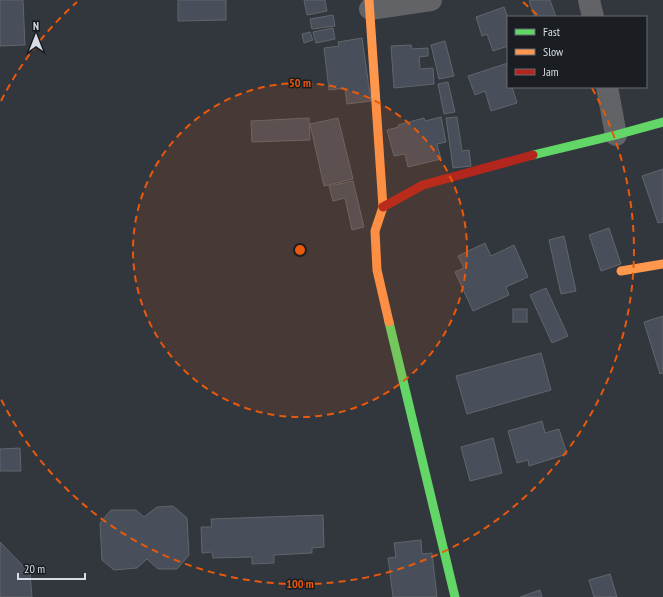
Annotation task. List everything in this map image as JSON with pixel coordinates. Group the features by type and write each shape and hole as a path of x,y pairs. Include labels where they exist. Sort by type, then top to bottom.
{"street":[{"path":"431,0 369,4 383,207 375,231 377,270 455,597"},
{"path":"589,0 593,16"},
{"path":"607,88 616,135"},
{"path":"383,207 423,185 547,151 616,135 663,122"},
{"path":"621,271 663,264"}],"building":[{"path":"0,0 23,0 25,45 0,46"},
{"path":"178,0 226,0 226,20 178,21"},
{"path":"304,0 325,0 327,11 307,15"},
{"path":"550,0 556,16 535,16 529,1"},
{"path":"504,7 507,16 507,46 493,51 487,34 482,36 476,17"},
{"path":"333,15 335,26 312,29 310,19"},
{"path":"333,28 335,39 316,43 313,32"},
{"path":"310,32 313,40 304,43 302,34"},
{"path":"362,38 371,101 347,104 345,88 329,90 324,48 339,46 338,42"},
{"path":"445,41 454,76 439,79 431,45"},
{"path":"411,45 412,49 428,48 428,56 419,57 420,69 433,68 434,84 394,88 391,46"},
{"path":"507,63 507,88 512,88 517,103 491,111 485,91 475,95 468,76"},
{"path":"448,82 455,112 444,114 438,84"},
{"path":"441,117 446,142 437,144 441,159 408,167 405,154 394,156 387,130 399,127 398,125 424,118 425,121"},
{"path":"457,117 462,151 469,150 471,166 453,168 446,118"},
{"path":"309,118 310,140 252,142 251,121"},
{"path":"338,118 353,179 324,186 310,124"},
{"path":"663,169 663,222 658,223 642,176"},
{"path":"353,181 364,227 352,230 345,198 333,201 329,186"},
{"path":"609,228 621,264 601,271 589,235"},
{"path":"564,236 576,291 561,294 549,240"},
{"path":"485,243 491,256 514,245 528,277 506,287 509,295 473,311 455,272 464,268 458,256"},
{"path":"546,288 568,336 552,343 530,295"},
{"path":"513,309 527,309 527,322 513,322"},
{"path":"663,316 663,373 660,374 644,322"},
{"path":"541,353 551,390 467,414 456,376"},
{"path":"542,421 545,433 559,429 567,454 529,466 528,460 517,463 508,431"},
{"path":"493,438 502,473 470,481 461,447"},
{"path":"20,448 21,471 0,471 0,449"},
{"path":"173,506 187,518 189,555 177,569 158,569 147,559 137,568 114,570 102,560 100,523 111,510 136,510 144,517 157,507"},
{"path":"323,515 324,547 312,548 312,553 274,555 274,563 252,564 252,557 213,558 212,552 202,553 201,527 212,527 211,519"},
{"path":"421,540 422,554 432,553 437,597 393,597 388,558 396,557 394,543"},
{"path":"0,542 30,573 32,597 0,597"},
{"path":"610,574 617,597 594,597 589,580"},
{"path":"540,590 542,597 520,597"}],"traffic: fast":[{"path":"533,155 663,122"},
{"path":"389,322 455,597"}],"traffic: slow":[{"path":"369,0 383,207 375,231 377,270 389,322"},
{"path":"621,271 663,264"}],"traffic: jam":[{"path":"383,207 423,185 533,155"}]}
